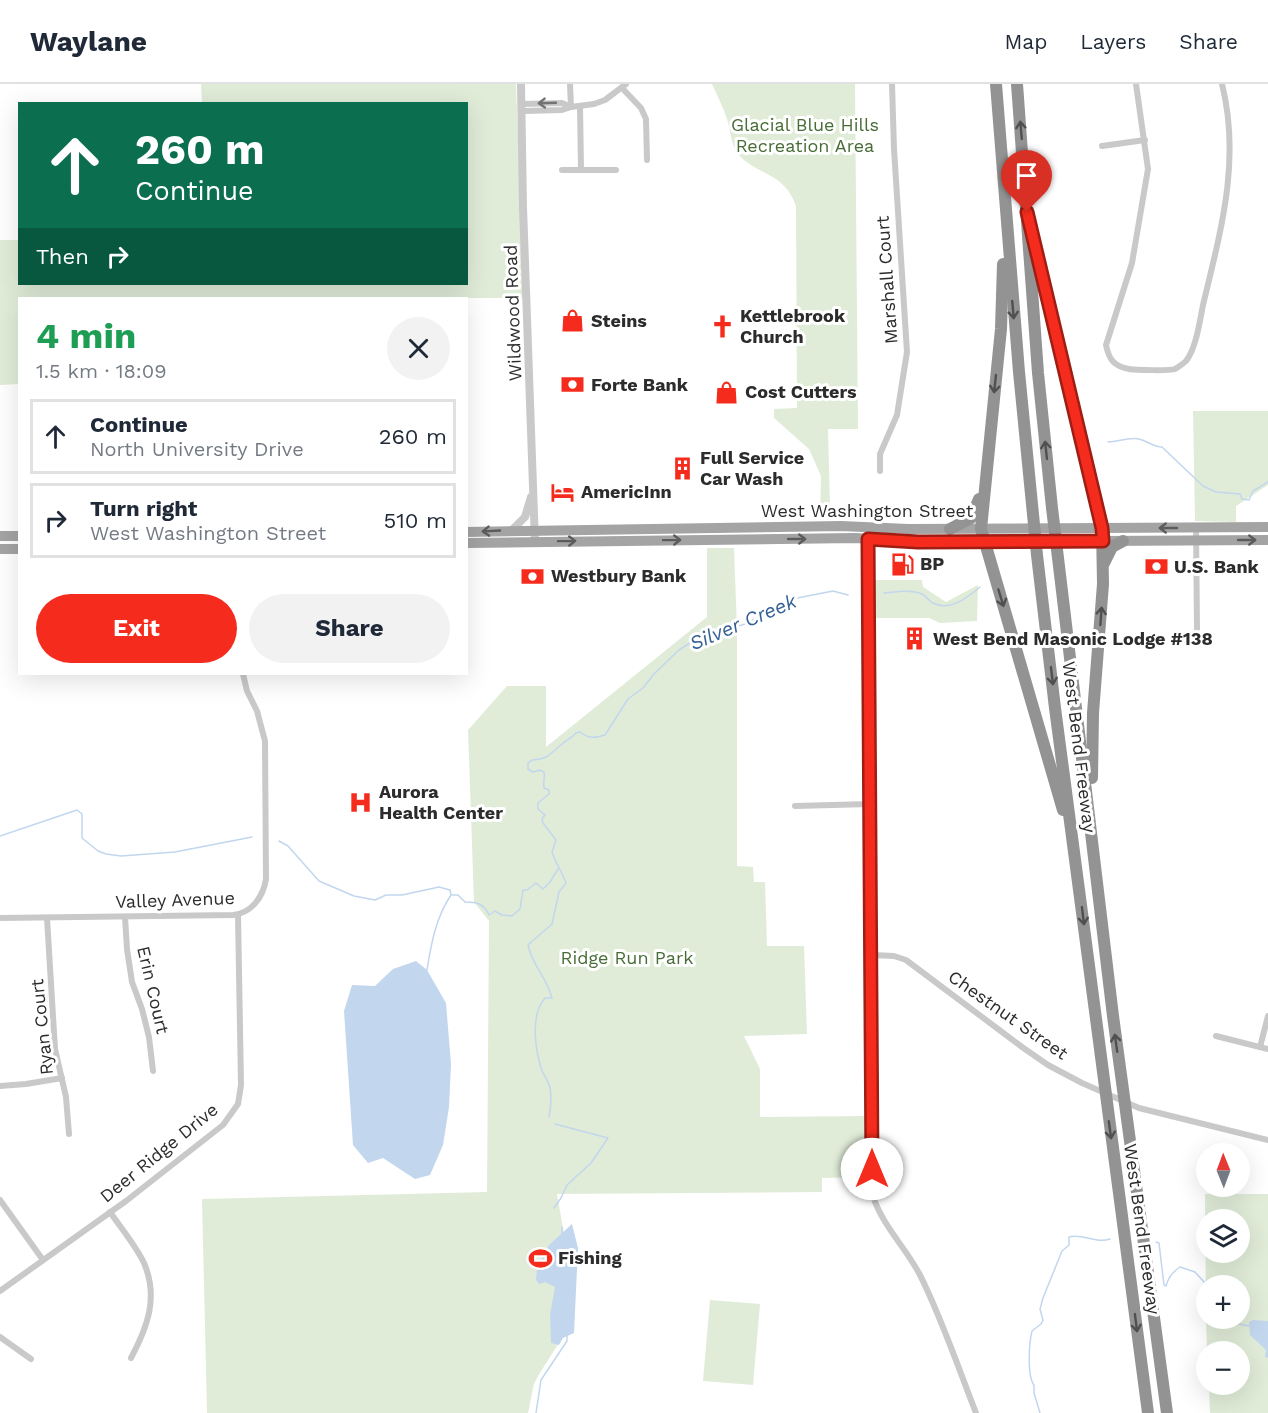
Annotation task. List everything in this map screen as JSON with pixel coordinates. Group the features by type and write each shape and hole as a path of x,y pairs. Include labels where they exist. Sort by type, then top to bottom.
{"highway":[{"name":"West Bend Freeway","path":"996,84 1019,372 1037,555 1148,1413"},
{"name":"West Bend Freeway","path":"1017,84 1038,373 1052,508 1113,1016 1167,1413"},
{"path":"1027,212 1102,528 1104,564 1091,765 1095,863"},
{"path":"1006,221 1001,329 981,529 1076,858"},
{"path":"951,529 971,518 984,486"},
{"path":"1104,564 1112,547 1123,541"}],"main road":[{"name":"West Washington Street","path":"468,532 869,527 951,529 1268,527"},
{"path":"0,536 18,536"},
{"name":"West Washington Street","path":"468,543 868,539 918,542 1268,540"},
{"path":"0,549 18,549"}],"street":[{"name":"Wildwood Road","path":"521,84 535,542"},
{"path":"570,84 571,107"},
{"name":"Marshall Court","path":"880,471 880,454 897,415 907,352 892,84"},
{"path":"1136,84 1148,169 1132,263 1106,345 1108,355 1115,365 1131,369 1175,369 1186,361 1195,341 1223,224 1230,173 1229,130 1222,84"},
{"path":"522,107 562,103 571,107 580,106 605,100 624,86 641,108 646,119 647,160"},
{"path":"580,106 581,170"},
{"path":"1102,146 1145,140"},
{"path":"562,170 616,170"},
{"path":"512,530 525,517 533,490"},
{"path":"869,527 873,1196 877,1210 914,1263 931,1298 976,1413"},
{"path":"1196,527 1197,629"},
{"name":"Valley Avenue","path":"0,918 238,915 254,906 265,888 266,879 265,741 257,711 247,692 243,675"},
{"path":"795,806 870,804"},
{"name":"Deer Ridge Drive","path":"0,1291 110,1212 223,1125 238,1104 241,1085 238,915"},
{"name":"Erin Court","path":"125,917 132,982 144,1019 153,1071"},
{"name":"Ryan Court","path":"47,918 56,1048 66,1097 69,1134"},
{"name":"Chestnut Street","path":"872,955 894,956 906,960 1022,1047 1048,1065 1082,1083 1139,1108 1268,1140"},
{"path":"1260,1047 1268,1016"},
{"path":"1216,1036 1268,1049"},
{"path":"0,1086 62,1078"},
{"path":"0,1200 43,1260"},
{"path":"110,1212 143,1262 148,1277 151,1302 148,1319 131,1358"},
{"path":"0,1337 31,1359"}],"green space":[{"path":"201,84 516,84 524,298 18,297 18,384 0,385 0,240 18,240 18,285 468,285 468,102 202,102"},
{"name":"Glacial Blue Hills Recreation Area","path":"712,84 855,84 858,429 828,429 830,506 834,518 820,518 821,476 809,449 774,418 774,409 797,408 796,206 785,186 745,161 735,150 728,123"},
{"path":"1193,411 1268,411 1268,485 1236,506 1236,522 1195,521"},
{"name":"Ridge Run Park","path":"707,548 734,548 737,629 737,866 753,867 754,882 765,882 767,946 804,946 807,1034 744,1036 760,1069 760,1117 867,1116 868,1177 822,1178 822,1192 557,1194 565,1240 569,1327 534,1384 528,1413 207,1413 202,1199 487,1192 489,921 474,902 468,730 507,686 546,686 546,747 707,617"},
{"path":"870,580 922,580 923,587 946,602 978,585 977,621 940,623 929,618 871,618"},
{"path":"1250,1194 1268,1194 1268,1413 1210,1413 1209,1395 1250,1395 1250,1341 1207,1341 1206,1329 1250,1329 1250,1275 1206,1275 1206,1263 1250,1263 1250,1209 1205,1209 1205,1197 1250,1197"},
{"path":"710,1300 760,1304 753,1385 703,1381"}],"water":[{"path":"416,961 427,970 446,1003 451,1064 449,1107 443,1145 430,1175 415,1179 383,1158 368,1163 353,1145 344,1011 352,985 375,986 393,969"},
{"path":"572,1224 578,1248 574,1333 563,1338 559,1345 551,1343 550,1315 555,1287 545,1282 539,1284 536,1280 537,1268 549,1245"},
{"path":"1268,1321 1268,1358 1265,1357 1266,1350 1250,1335 1250,1322"}],"waterway":[{"name":"Silver Creek","path":"1108,442 1135,439 1162,447 1203,486 1216,492 1240,494 1242,499 1249,500 1253,491 1268,482"},
{"name":"Silver Creek","path":"884,593 918,592 933,603 946,606 958,602 980,587"},
{"name":"Silver Creek","path":"549,1117 551,1092 542,1071 535,1033 540,1005 545,998 552,998 528,945 552,924 559,892 566,883 552,852 556,840 543,823 542,819 545,815 538,809 538,803 549,794 549,790 544,788 544,772 540,770 533,772 528,769 528,763 548,756 576,733 580,732 592,737 605,735 628,699 643,688 679,650 696,639 745,624 792,599 833,591 848,595"},
{"path":"0,836 77,810 82,814 82,838 98,851 106,854 121,856 175,852 252,837"},
{"path":"279,841 288,846 319,881 354,896 375,900 386,895 402,895 439,887 450,890 451,895"},
{"path":"427,970 438,922 451,895 458,895 465,902 479,904 489,915 495,911 502,915 512,916 520,909 523,890 527,890 536,883 543,889 558,869"},
{"name":"Silver Creek","path":"554,1208 567,1185 591,1163 608,1138 555,1124"},
{"name":"Silver Creek","path":"562,1227 562,1235"},
{"path":"1040,1413 1030,1374 1029,1359 1032,1331 1043,1320 1040,1309 1043,1298 1062,1251 1069,1245 1069,1237 1110,1239"},
{"path":"1156,1242 1159,1243 1164,1285 1166,1286 1168,1280 1180,1267 1198,1275"},
{"name":"Silver Creek","path":"536,1413 541,1380 567,1341 567,1335"}],"place":[{"name":"Steins","path":"573,321"},
{"name":"Kettlebrook Church","path":"722,326"},
{"name":"Forte Bank","path":"573,385"},
{"name":"Cost Cutters","path":"727,392"},
{"name":"Full Service Car Wash","path":"682,468"},
{"name":"AmericInn","path":"563,492"},
{"name":"BP","path":"902,564"},
{"name":"U.S. Bank","path":"1156,567"},
{"name":"Westbury Bank","path":"533,576"},
{"name":"West Bend Masonic Lodge #138","path":"915,639"},
{"name":"Aurora Health Center","path":"361,802"},
{"name":"Fishing","path":"540,1258"}],"route":[{"path":"872,1169 868,539 918,542 1103,541 1102,528 1027,212"}]}
